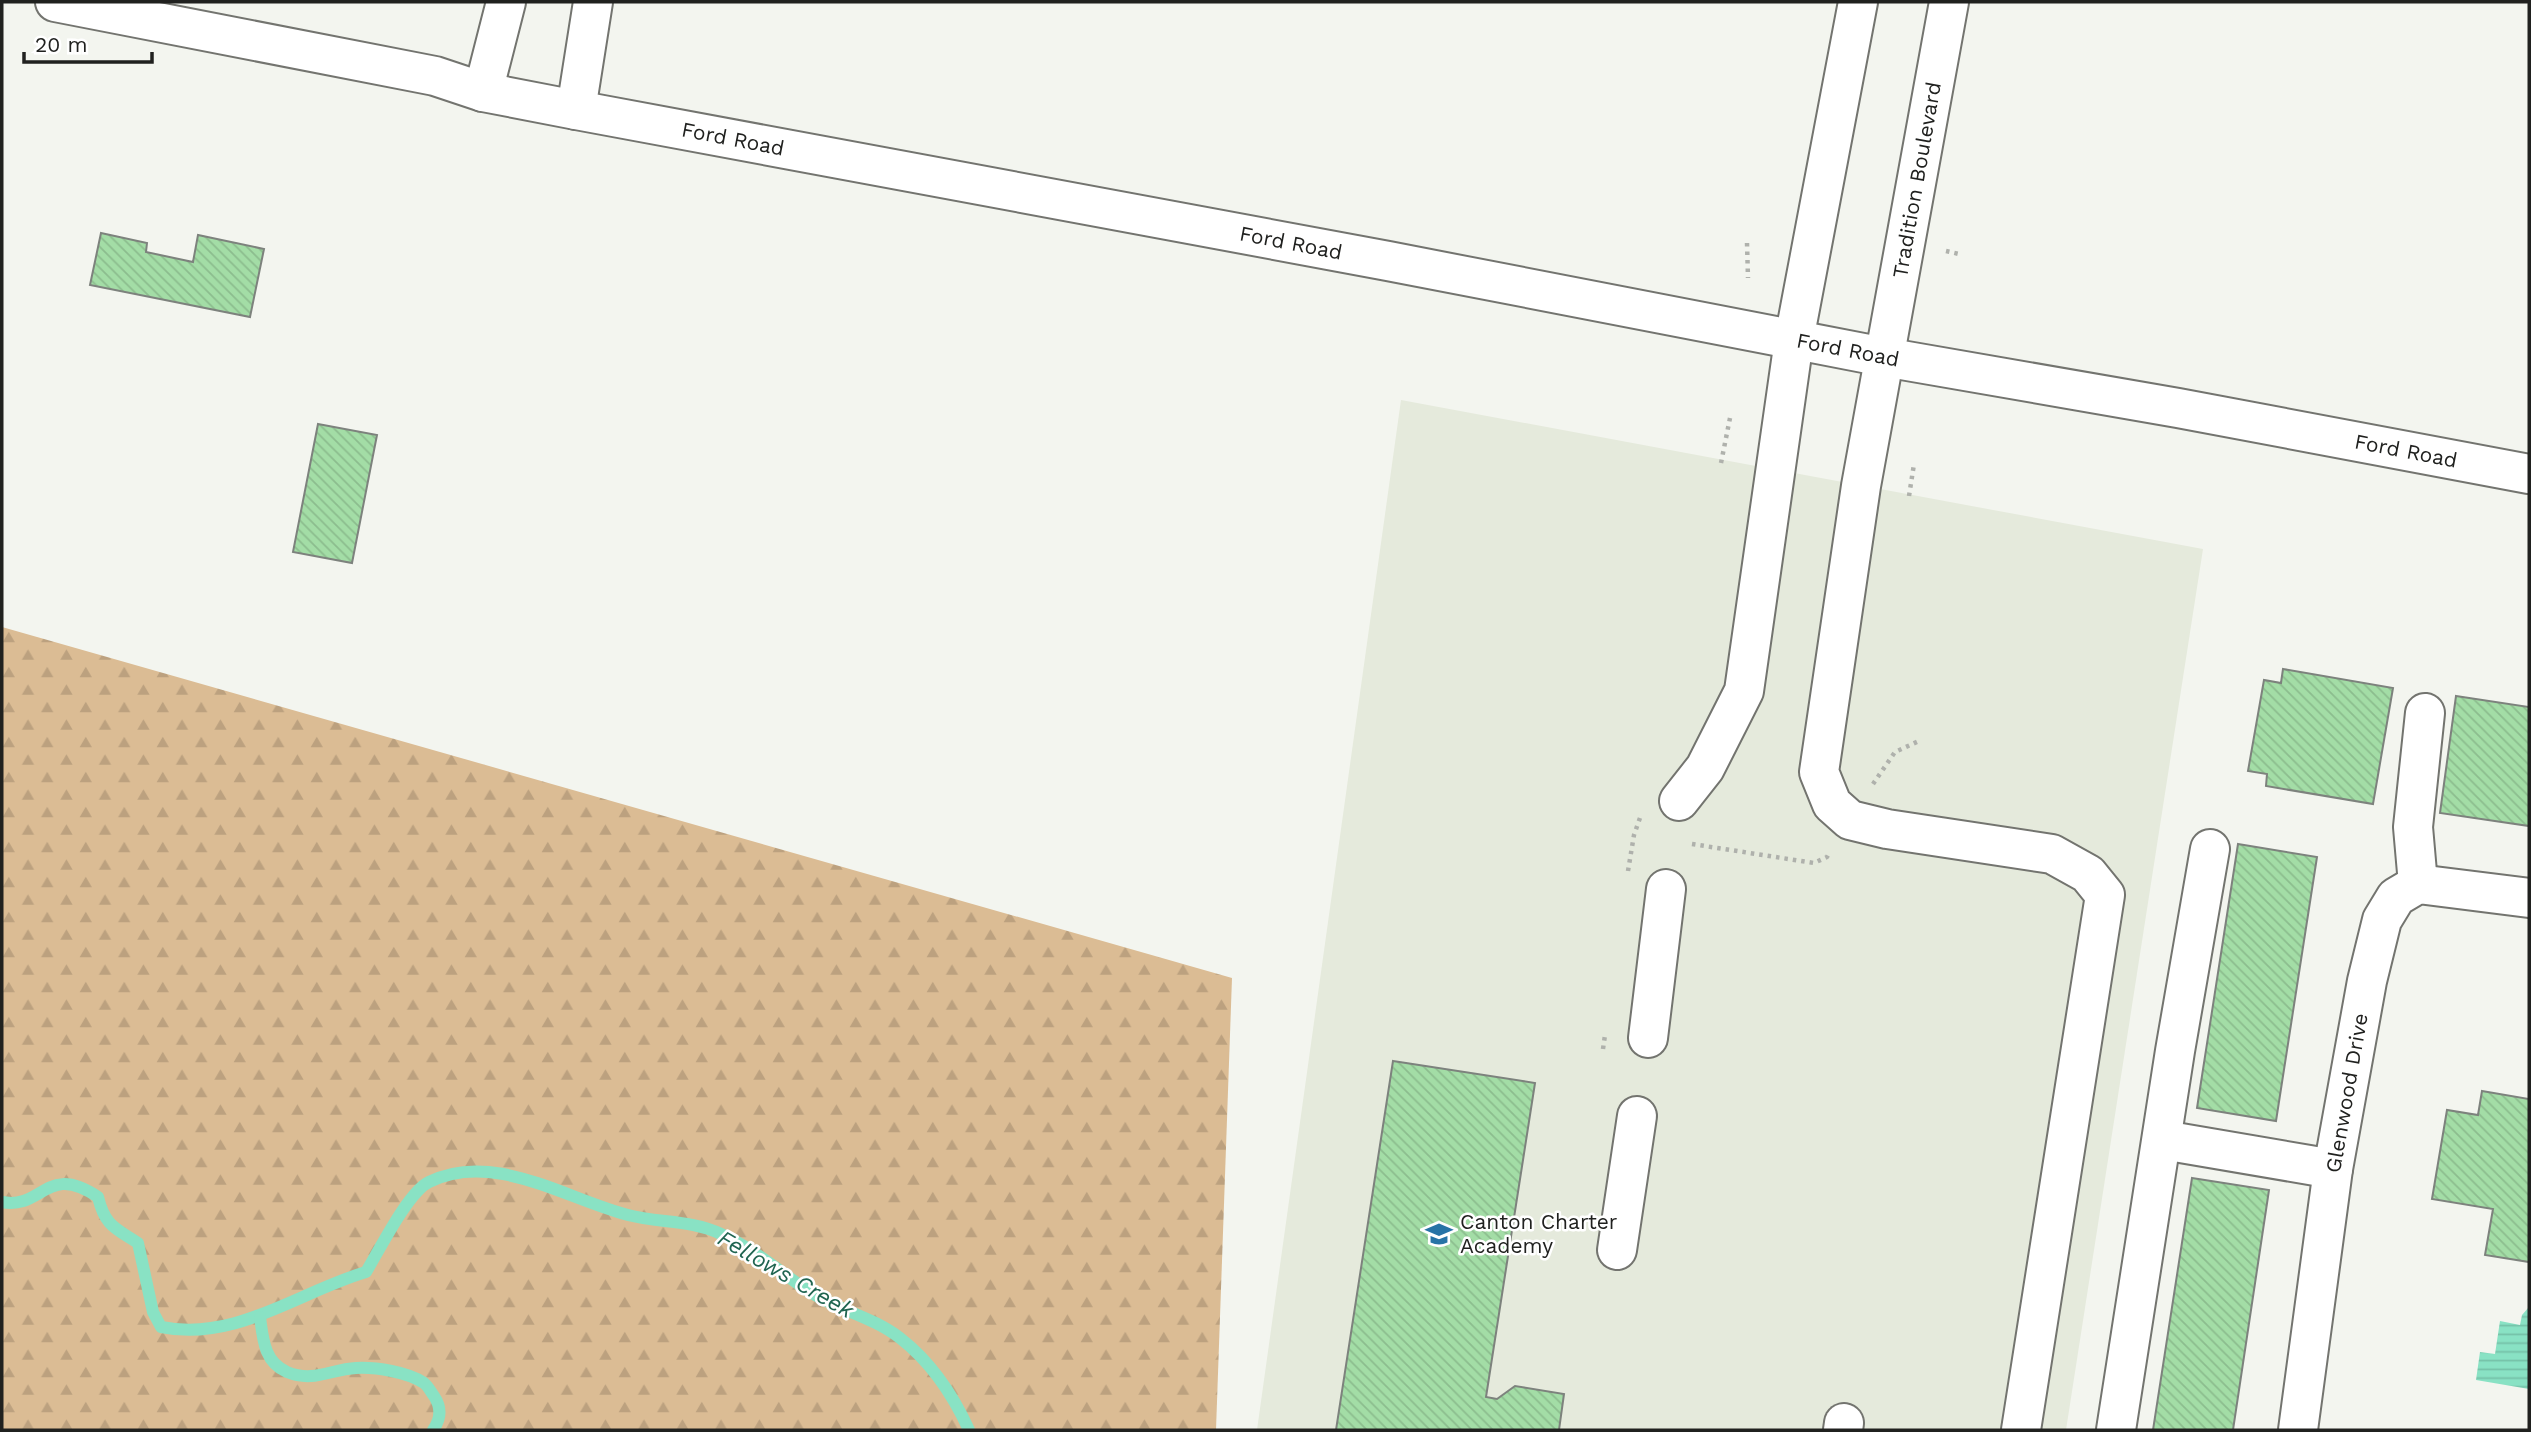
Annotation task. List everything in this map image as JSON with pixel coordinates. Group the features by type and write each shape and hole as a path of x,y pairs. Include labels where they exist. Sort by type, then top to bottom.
{"main road":[{"name":"Ford Road","path":"55,2 435,76 483,92 576,110 1388,261 1884,357 2529,474"},
{"path":"483,92 506,2"},
{"path":"576,110 593,2"},
{"path":"1679,801 1705,768 1744,691 1794,340 1858,2"},
{"name":"Tradition Boulevard","path":"1949,2 1861,486 1819,772 1832,804 1850,820 1887,829 2052,854 2088,874 2105,895 2021,1430"},
{"path":"2425,713 2413,827 2418,884 2529,898"},
{"path":"2116,1430 2175,1051 2210,849"},
{"name":"Glenwood Drive","path":"2298,1430 2333,1169 2367,981 2382,920 2396,897 2418,884"},
{"path":"1648,1038 1666,889"},
{"path":"1617,1250 1637,1116"},
{"path":"2162,1140 2333,1169"}],"path":[{"path":"1747,243 1748,278"},
{"path":"1721,463 1730,418"},
{"path":"1909,496 1914,464"},
{"path":"1871,788 1895,752 1921,740"},
{"path":"1692,844 1814,863 1827,857 1831,850"}],"shaded area":[{"name":"Canton Charter Academy","path":"1401,400 2203,549 2066,1430 1257,1430"},
{"path":"2529,1307 2529,1389 2476,1380 2480,1352 2495,1354 2500,1321 2520,1325 2522,1315"}],"green space":[{"path":"2,627 1232,978 1216,1430 2,1430"}],"building":[{"path":"101,233 147,243 146,252 193,262 198,235 264,249 250,317 90,285"},
{"path":"318,424 377,435 352,563 293,552"},
{"path":"2283,669 2393,688 2373,804 2266,786 2267,774 2248,771 2264,680 2281,683"},
{"path":"2456,696 2529,707 2529,826 2440,813"},
{"path":"2238,844 2317,857 2276,1121 2197,1108"},
{"name":"Canton Charter Academy","path":"1393,1061 1535,1083 1486,1397 1497,1399 1515,1386 1564,1394 1559,1430 1336,1430"},
{"path":"2482,1091 2529,1099 2529,1262 2485,1255 2493,1209 2432,1199 2447,1110 2478,1115"},
{"path":"2192,1178 2269,1190 2233,1430 2153,1430"}],"waterway":[{"name":"Fellows Creek","path":"2,1202 16,1203 27,1200 46,1189 67,1184 81,1187 98,1197 108,1220 138,1243 153,1312 161,1327 189,1330 215,1328 266,1313 366,1272 403,1209 429,1182 453,1174 478,1171 504,1174 529,1180 628,1215 699,1226 733,1240 810,1292 878,1324 900,1338 922,1358 940,1380 969,1430"},
{"path":"260,1317 269,1356 279,1368 287,1372 314,1376 347,1369 373,1368 401,1373 424,1383 437,1400 439,1409 438,1422 433,1430"}],"place":[{"name":"Canton Charter Academy","path":"1439,1234"}]}
